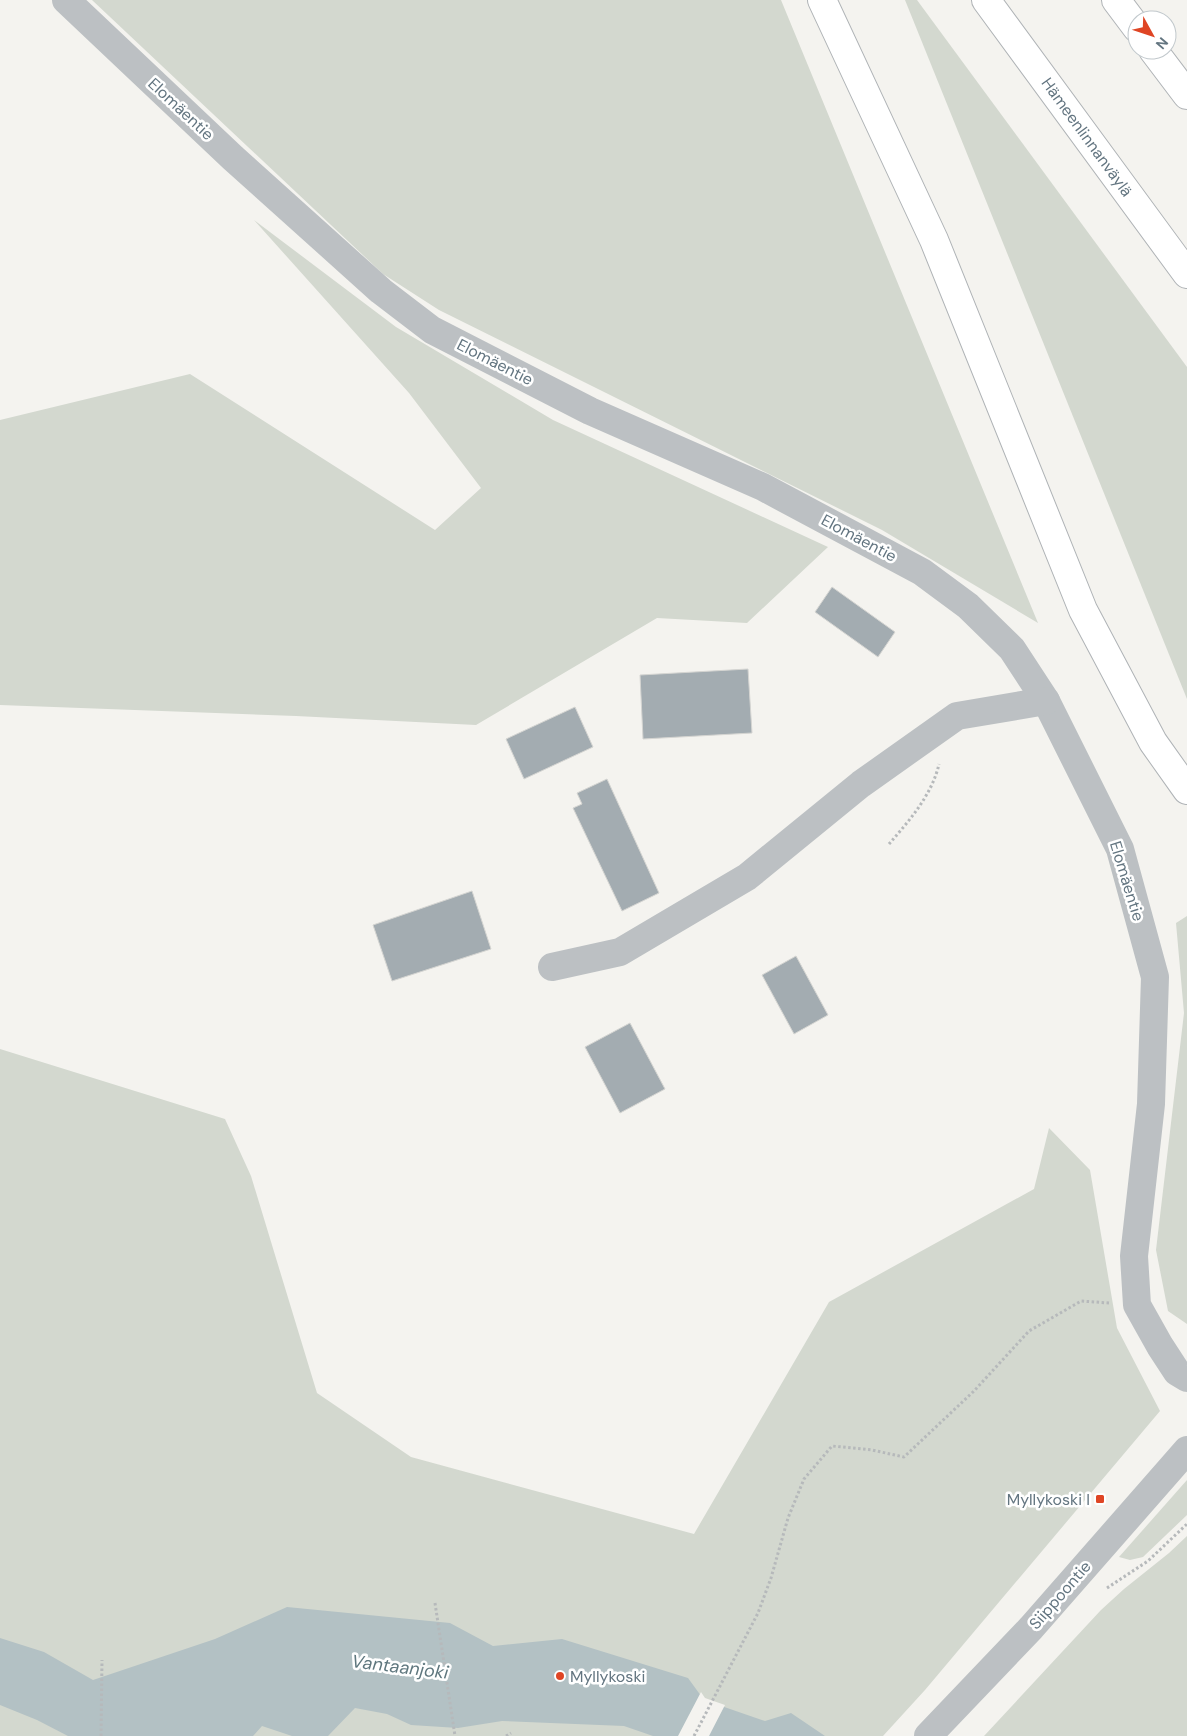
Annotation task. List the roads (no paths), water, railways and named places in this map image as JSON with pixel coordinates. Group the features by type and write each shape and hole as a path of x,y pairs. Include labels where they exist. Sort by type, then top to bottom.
{"highway":[{"path":"822,0 934,240 1083,610 1153,742 1187,790"},
{"name":"Hämeenlinnanväylä","path":"986,0 1187,274"},
{"path":"1116,0 1127,15"},
{"path":"1161,60 1187,95"}],"street":[{"name":"Elomäentie","path":"66,0 233,158 381,291 432,330 590,411 763,487 922,572 968,606 1012,649 1046,701 1120,849 1155,977 1151,1104 1134,1256 1137,1305 1177,1372 1187,1378"},
{"path":"552,968 620,952 747,877 861,784 958,716 1046,701"},
{"name":"Siippoontie","path":"928,1736 1031,1628 1187,1450"}],"water":[{"name":"Myllykoski","path":"287,1607 450,1623 493,1646 562,1639 688,1678 704,1700 765,1721 791,1713 825,1736 653,1736 624,1726 502,1721 458,1728 411,1725 387,1714 355,1708 328,1736 292,1736 262,1726 253,1736 68,1736 37,1720 0,1705 0,1638 44,1652 93,1680 215,1639"}],"place":[{"name":"Myllykoski I","path":"1100,1499"},
{"name":"Myllykoski","path":"560,1676"}],"water label":[{"name":"Vantaanjoki","path":"400,1667"}]}
